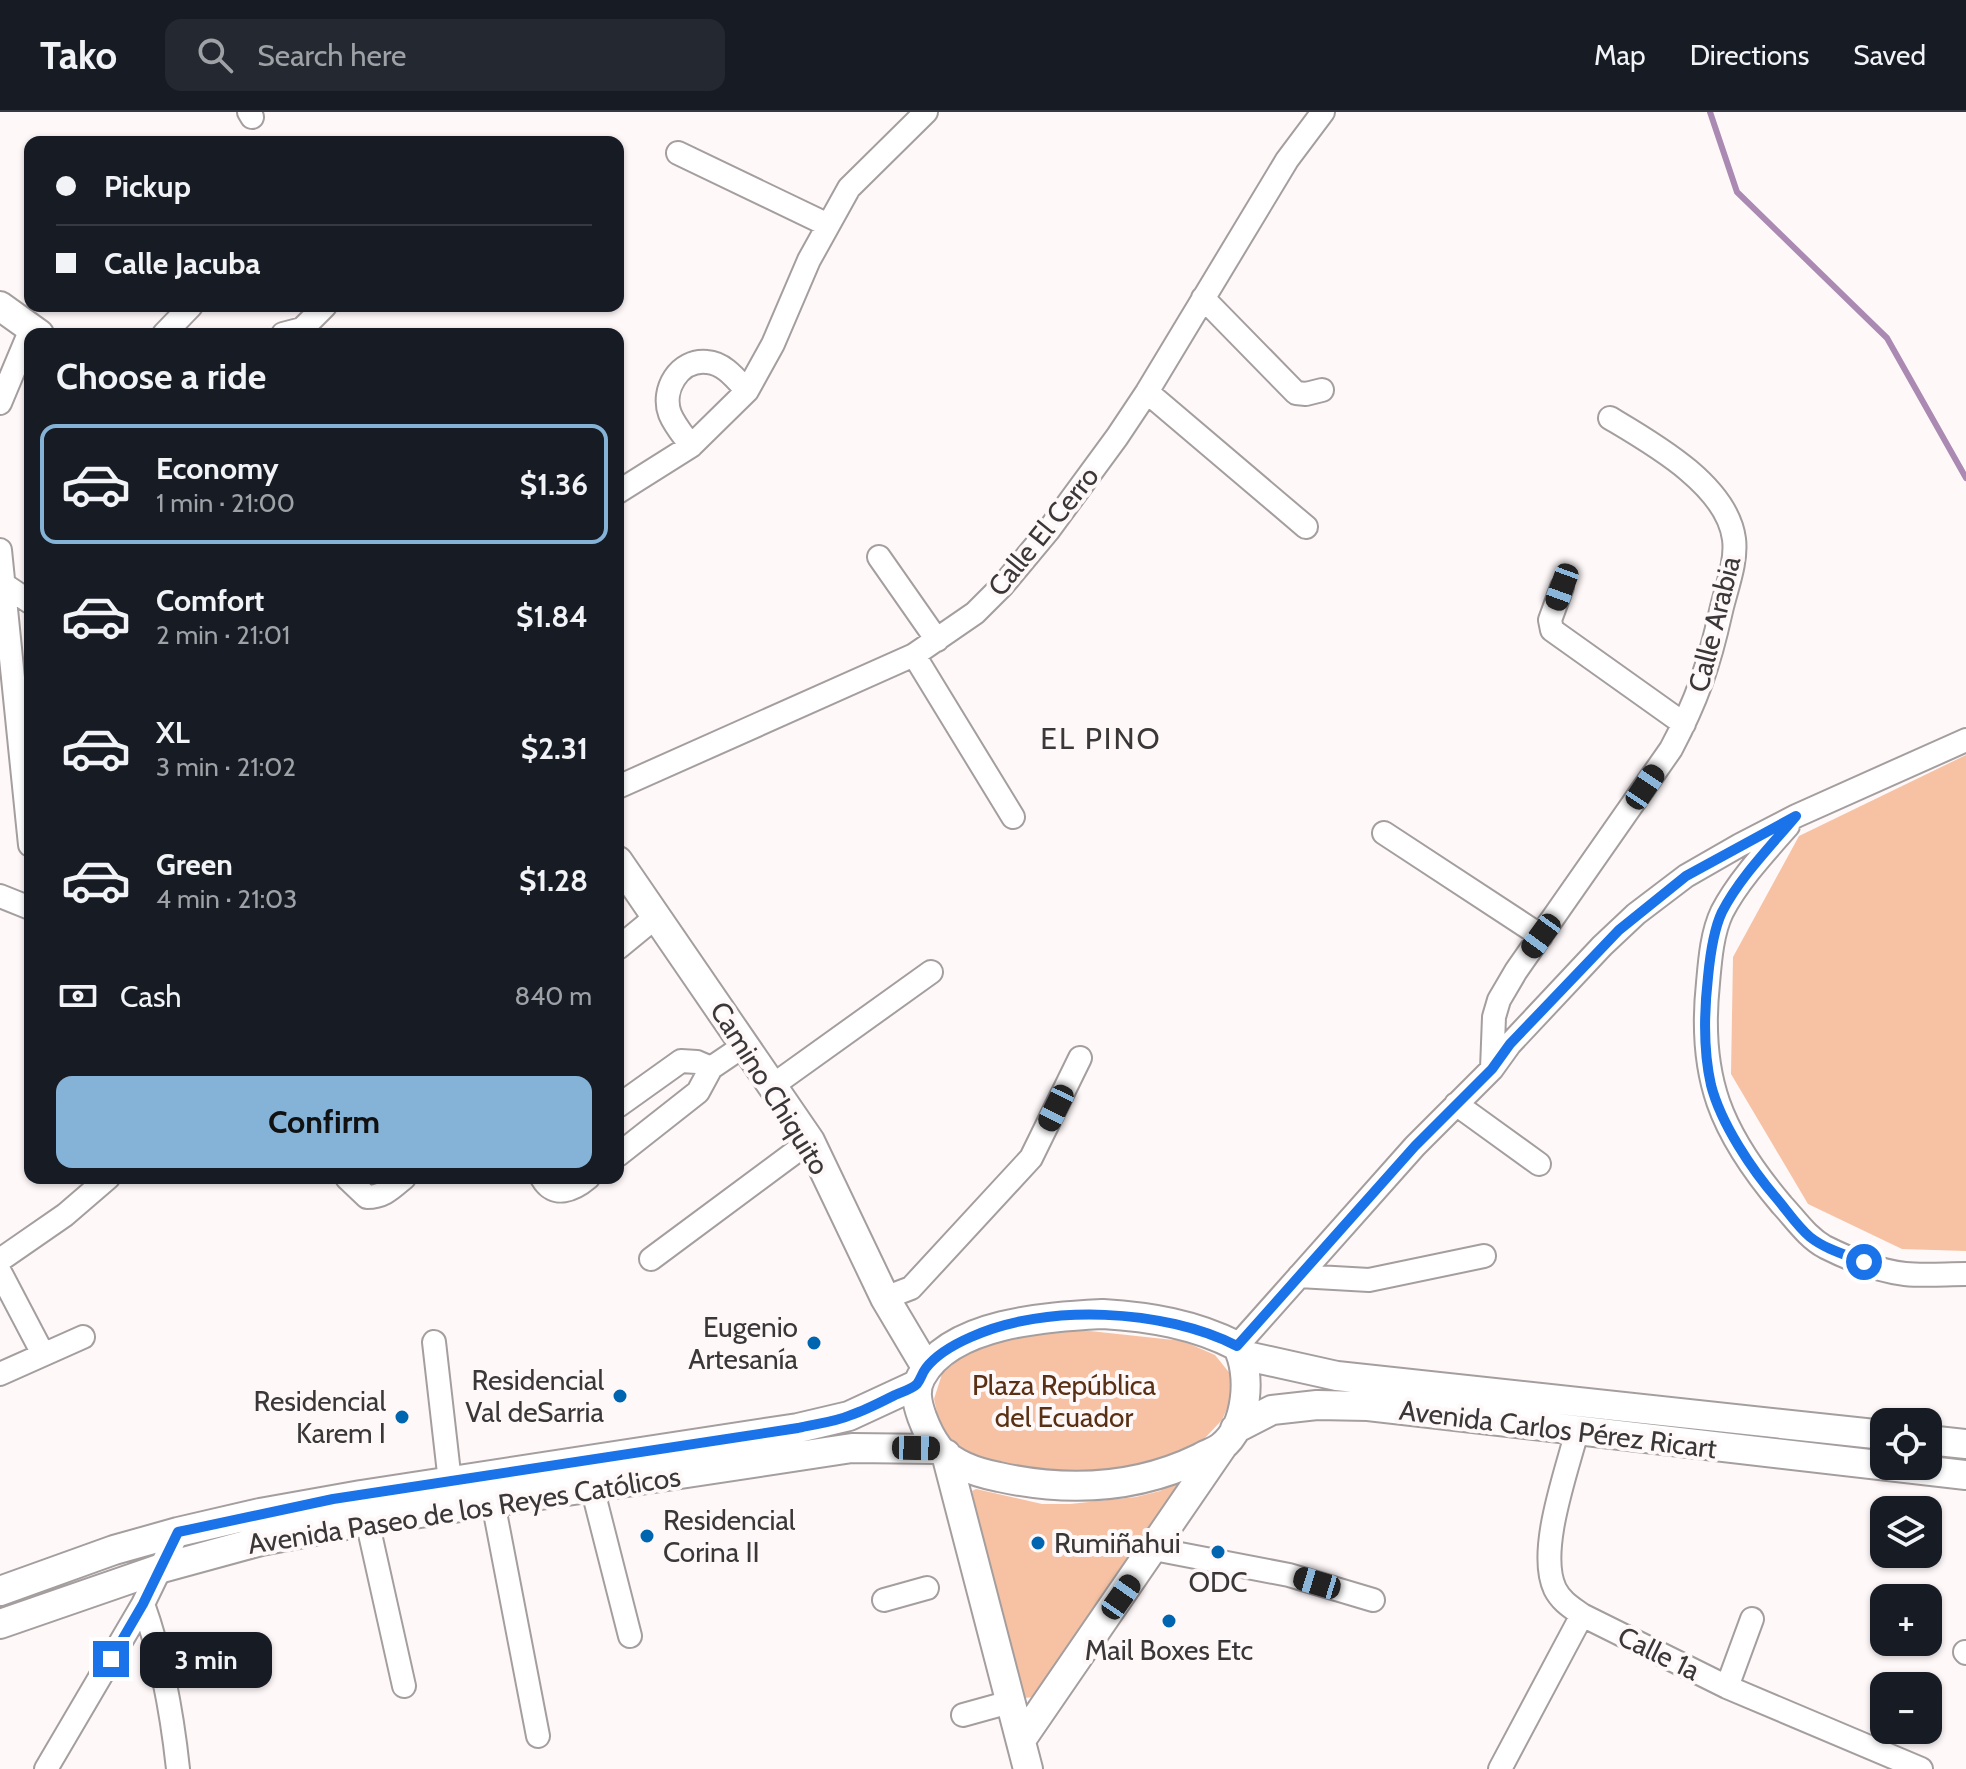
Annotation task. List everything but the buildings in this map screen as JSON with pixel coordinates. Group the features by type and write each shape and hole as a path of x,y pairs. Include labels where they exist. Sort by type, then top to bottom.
{"main road":[{"path":"0,306 30,328"},
{"name":"Camino Chiquito","path":"624,869 810,1141 921,1376"},
{"path":"1021,1740 1229,1438 1243,1406 1246,1386 1240,1351 1215,1335 1172,1322 1103,1314 1054,1317 1007,1325 971,1337 942,1353 921,1376 918,1406 925,1427 942,1452 1028,1769"},
{"name":"Avenida Carlos Pérez Ricart","path":"1240,1351 1309,1372 1337,1376 1870,1433"},
{"name":"Avenida Paseo de los Reyes Católicos","path":"0,1624 162,1568 261,1541 450,1482 798,1428 849,1416 921,1376"},
{"name":"Avenida Carlos Pérez Ricart","path":"1229,1438 1272,1410 1317,1405 1368,1406 1966,1475"},
{"path":"942,1452 974,1470 1012,1480 1090,1487 1141,1480 1189,1463 1229,1438"},
{"path":"1942,1441 1966,1444"},
{"name":"Avenida Paseo de los Reyes Católicos","path":"0,1591 114,1550 260,1513 493,1502 852,1448 942,1452"}],"street":[{"path":"624,488 691,446 747,391 773,344 809,260 849,188 926,112"},
{"name":"Calle El Cerro","path":"624,784 914,655 975,613 1048,531 1147,392 1287,160 1323,112"},
{"path":"678,153 828,225"},
{"path":"1203,298 1296,393 1322,390"},
{"path":"170,328 185,312"},
{"path":"303,328 319,312"},
{"path":"0,403 24,354"},
{"path":"691,446 670,414 667,398 671,382 680,371 691,364 708,362 728,370 747,391"},
{"path":"1147,392 1306,527"},
{"name":"Calle Arabia","path":"1492,1069 1494,1017 1499,1000 1671,749 1684,724 1710,663 1734,556 1734,538 1727,516 1712,494 1657,446 1610,418"},
{"path":"0,550 24,787"},
{"path":"879,557 937,640"},
{"path":"3,584 24,598"},
{"path":"1562,587 1550,620 1552,630 1684,724"},
{"path":"914,655 1013,817"},
{"path":"1240,1351 1299,1276 1456,1104 1492,1069 1510,1044 1636,914 1686,876 1796,816 1966,740"},
{"path":"1796,816 1757,862 1722,913 1710,954 1705,1019 1712,1088 1741,1149 1762,1182 1808,1236 1825,1247 1881,1269 1907,1274 1966,1274"},
{"path":"1384,833 1541,936"},
{"path":"0,896 24,906"},
{"path":"624,943 657,916"},
{"path":"772,1086 931,972"},
{"path":"624,1150 698,1092 711,1068 745,1045"},
{"path":"885,1298 911,1288 1031,1158 1080,1058"},
{"path":"624,1102 681,1061 697,1062 711,1068"},
{"path":"1456,1104 1539,1164"},
{"path":"651,1259 810,1141"},
{"path":"0,1260 65,1215 101,1184"},
{"path":"353,1184 367,1197 386,1194 395,1184"},
{"path":"545,1184 567,1191 580,1184"},
{"path":"1299,1276 1369,1280 1484,1256"},
{"path":"0,1272 43,1354"},
{"path":"0,1374 83,1337"},
{"path":"434,1342 450,1482"},
{"name":"Calle 1a","path":"1577,1431 1549,1550 1555,1589 1565,1603 1582,1615 1727,1687 1921,1769"},
{"path":"592,1487 630,1636"},
{"path":"493,1502 538,1736"},
{"path":"364,1508 404,1686"},
{"path":"46,1769 143,1604 178,1532"},
{"path":"1154,1549 1289,1575 1373,1600"},
{"path":"884,1600 927,1588"},
{"path":"143,1604 165,1681 178,1769"},
{"path":"1500,1769 1582,1615"},
{"path":"1727,1687 1752,1619"},
{"path":"963,1715 1010,1702"}],"green space":[{"path":"1966,755 1966,1251 1902,1249 1808,1204 1731,1074 1733,957 1799,836"},
{"name":"Plaza República del Ecuador","path":"1062,1328 1183,1341 1215,1355 1232,1376 1230,1402 1222,1420 1203,1440 1169,1461 1081,1477 992,1466 964,1454 946,1436 938,1417 934,1399 942,1374 961,1357 983,1344"},
{"path":"1176,1482 1183,1485 1036,1697 1023,1698 1018,1693 972,1491 976,1489 1042,1504 1070,1504 1136,1497 1160,1491"}],"waterway":[{"path":"1710,112 1737,192 1887,338 1966,478"}],"place":[{"name":"Eugenio Artesanía","path":"814,1343"},
{"name":"Residencial Val deSarria","path":"620,1396"},
{"name":"Residencial Karem I","path":"402,1417"},
{"name":"Residencial Corina II","path":"647,1536"},
{"name":"Rumiñahui","path":"1038,1543"},
{"name":"ODC","path":"1218,1552"},
{"name":"Mail Boxes Etc","path":"1169,1621"}],"district":[{"name":"EL PINO","path":"1101,739"}],"route":[{"path":"111,1659 162,1568 178,1532 333,1499 798,1428 849,1416 916,1385 926,1367 942,1353 971,1337 1007,1325 1054,1317 1103,1314 1137,1316 1172,1322 1215,1335 1237,1346 1415,1146 1492,1069 1510,1044 1602,946 1636,914 1686,876 1796,816 1757,862 1722,913 1710,954 1707,989 1705,1019 1709,1072 1712,1088 1726,1120 1762,1182 1808,1236 1825,1247 1864,1262"}]}
